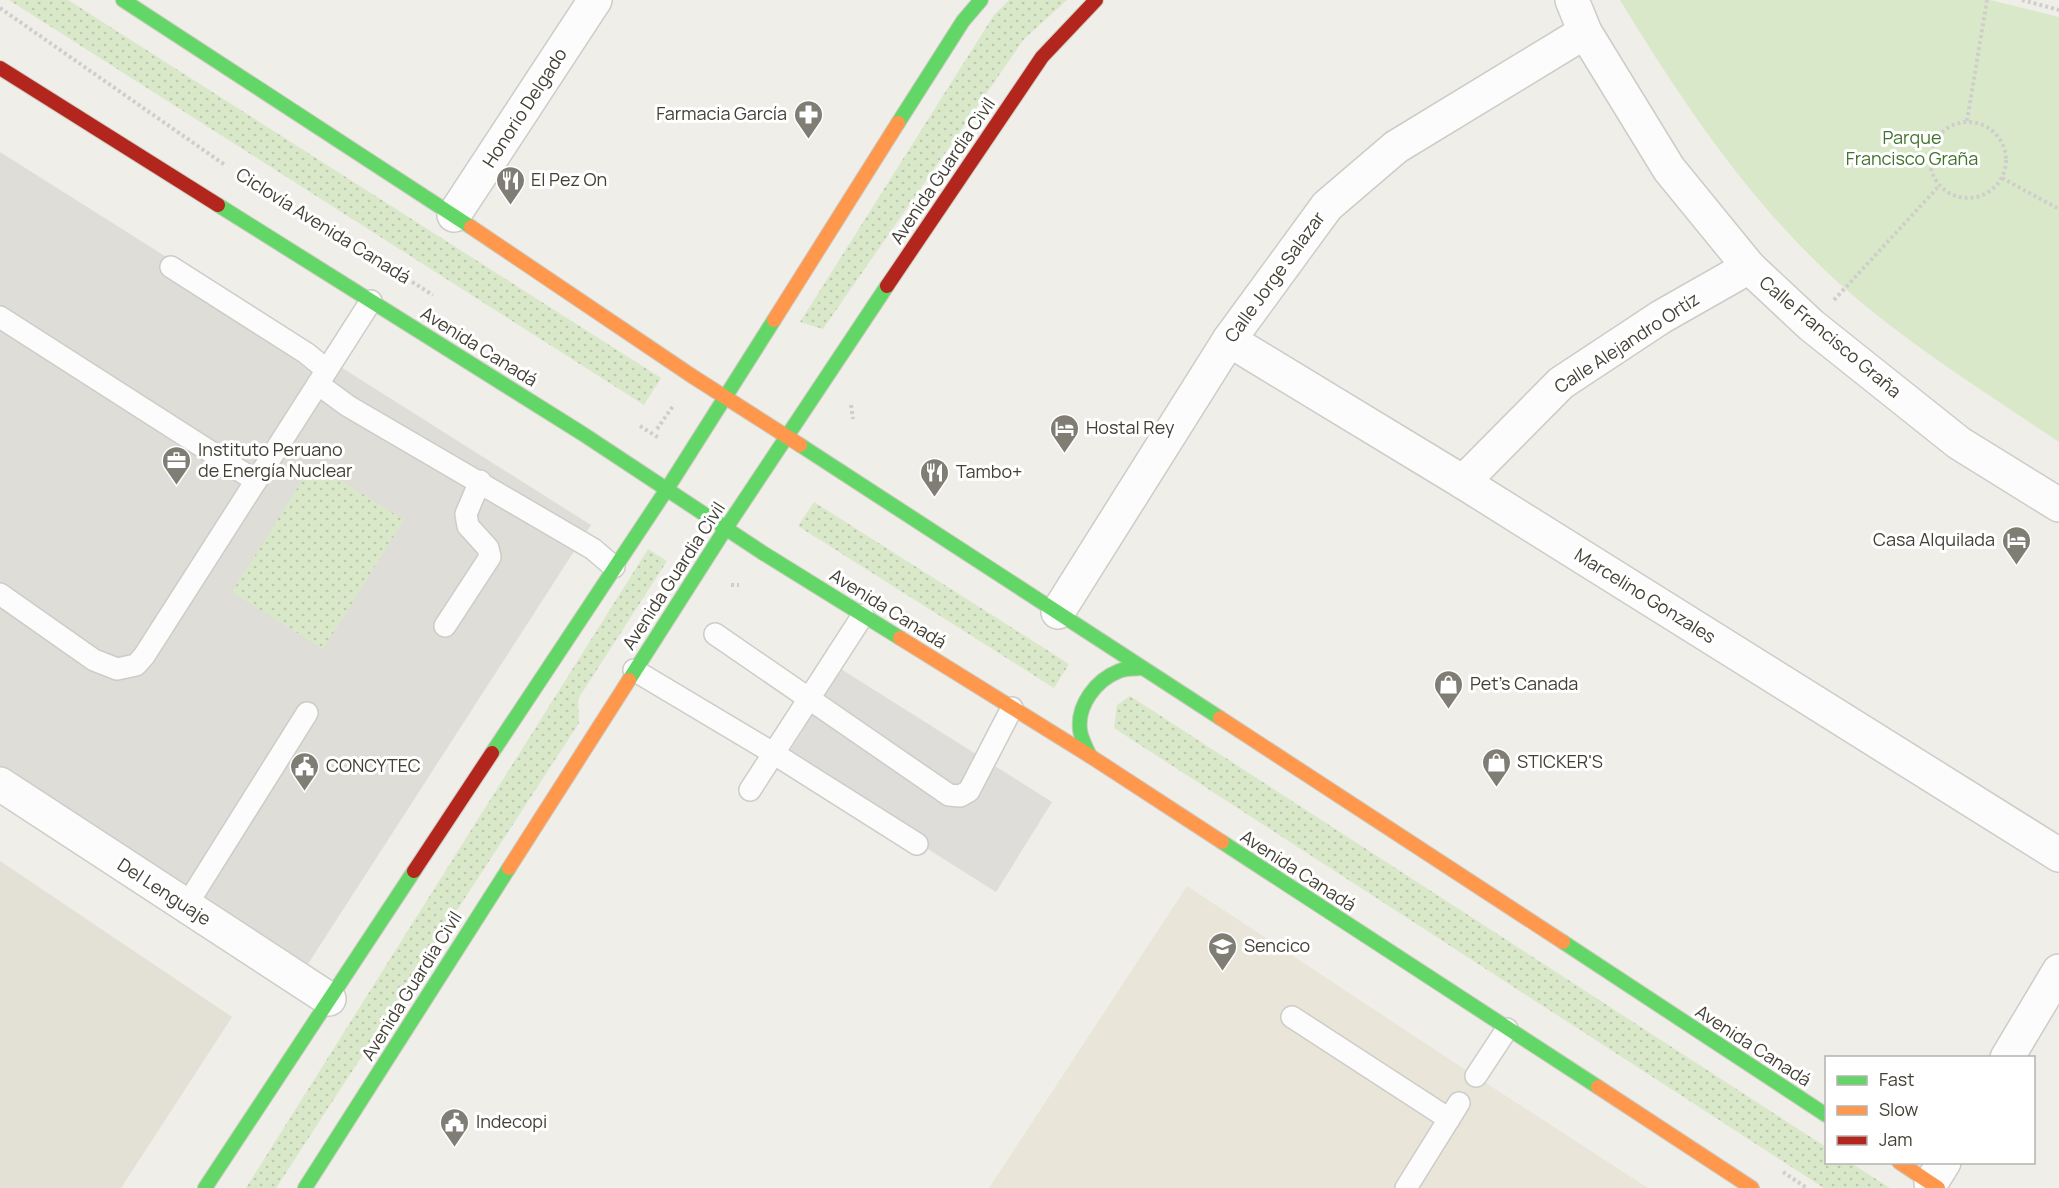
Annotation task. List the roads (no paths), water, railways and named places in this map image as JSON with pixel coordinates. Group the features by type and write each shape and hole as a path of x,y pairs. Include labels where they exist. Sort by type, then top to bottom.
{"main road":[{"name":"Avenida Canadá","path":"123,0 454,215 726,398 1058,612 1825,1114"},
{"path":"205,1188 667,489 963,21 981,0"},
{"name":"Avenida Guardia Civil","path":"305,1188 634,670 961,175 1042,57 1096,0"},
{"name":"Avenida Canadá","path":"0,68 371,301 863,615 1090,756 1747,1187"},
{"path":"1090,756 1082,737 1081,717 1088,696 1101,680 1120,670 1142,668"},
{"path":"1904,1164 1938,1178"}],"street":[{"name":"Honorio Delgado","path":"454,215 596,0"},
{"name":"Calle Francisco Graña","path":"1572,0 1585,32 1669,170 1749,267 1810,325 1959,443 2059,505"},
{"name":"Calle Jorge Salazar","path":"1058,612 1229,340 1327,206 1396,147 1585,32"},
{"name":"Calle Alejandro Ortíz","path":"1463,482 1561,383 1662,318 1749,267"},
{"name":"Marcelino Gonzales","path":"1229,340 1463,482 2059,855"},
{"name":"Del Lenguaje","path":"0,784 329,999"},
{"path":"2008,1056 2059,971"}],"lane":[{"path":"171,267 306,353 322,377 348,406 593,549 614,567"},
{"path":"0,594 94,660 117,669 136,664 144,656 371,301"},
{"path":"0,317 256,481"},
{"path":"445,626 490,557 488,548 468,526 465,514 480,482"},
{"path":"750,790 863,615"},
{"path":"715,634 949,795 960,796 969,791 1012,708"},
{"path":"634,670 773,753 917,844"},
{"path":"186,906 307,713"},
{"path":"1292,1017 1454,1111 1406,1188"},
{"path":"1476,1076 1507,1029"}],"place":[{"name":"Farmacia García","path":"808,140"},
{"name":"El Pez On","path":"510,206"},
{"name":"Hostal Rey","path":"1065,454"},
{"name":"Instituto Peruano de Energía Nuclear","path":"177,486"},
{"name":"Tambo+","path":"935,498"},
{"name":"Casa Alquilada","path":"2016,566"},
{"name":"Pet's Canada","path":"1449,710"},
{"name":"STICKER'S","path":"1496,788"},
{"name":"CONCYTEC","path":"305,792"},
{"name":"Sencico","path":"1223,972"},
{"name":"Indecopi","path":"455,1148"}],"park label":[{"name":"Parque Francisco Graña","path":"1912,148"}]}
